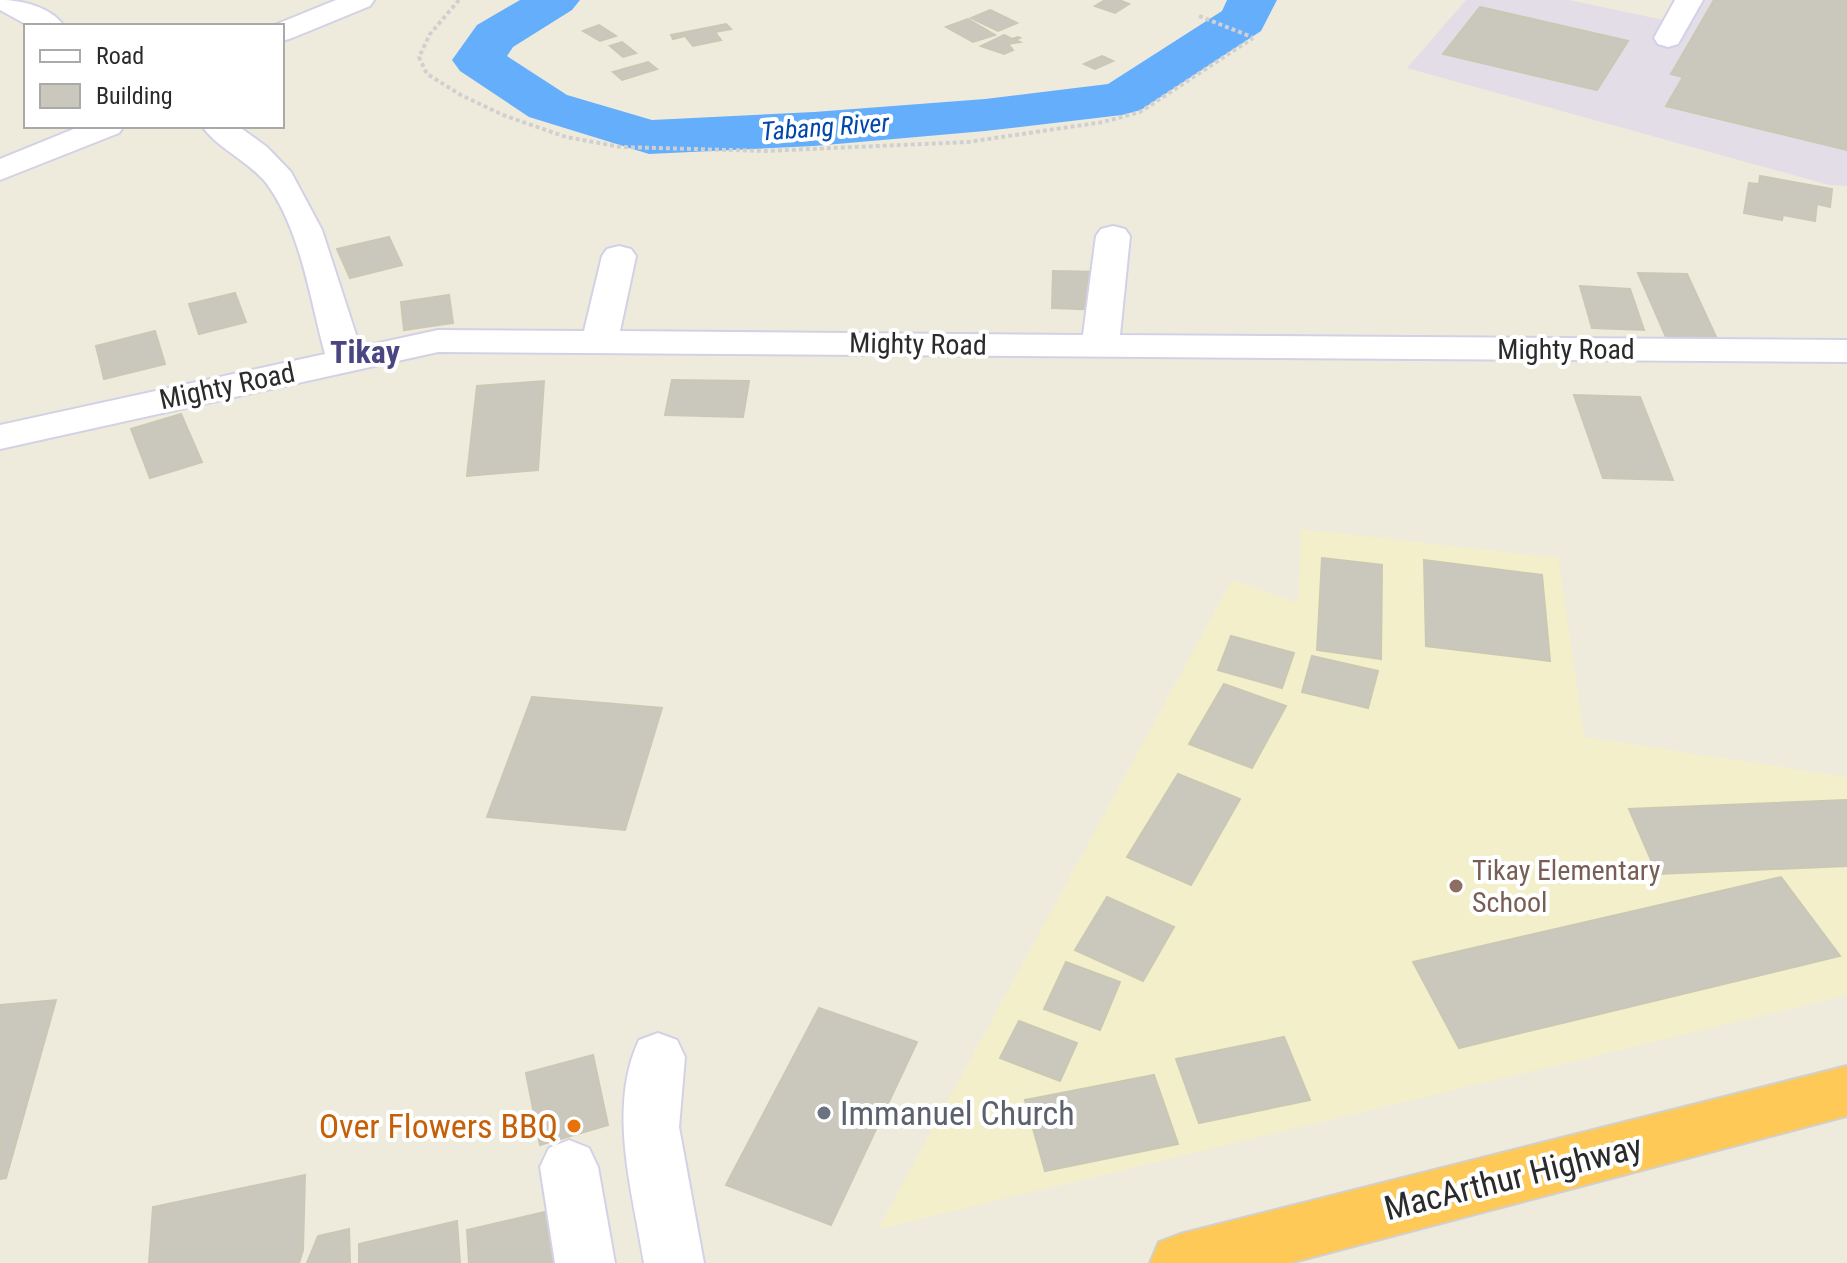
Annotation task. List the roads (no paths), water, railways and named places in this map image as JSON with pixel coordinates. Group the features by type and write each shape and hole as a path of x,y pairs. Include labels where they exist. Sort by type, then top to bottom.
{"highway":[{"name":"MacArthur Highway","path":"1180,1263 1847,1091"}],"street":[{"path":"2,0 46,24"},
{"path":"284,31 360,0"},
{"path":"1668,38 1689,0"},
{"path":"0,170 103,128"},
{"path":"221,128 257,155 286,189 316,258 345,360"},
{"path":"1100,346 1113,236"},
{"path":"600,340 619,256"},
{"name":"Mighty Road","path":"0,437 438,341 1847,351"},
{"path":"658,1057 651,1127 674,1263"},
{"path":"569,1167 585,1263"}],"waterway":[{"name":"Tabang River","path":"555,0 495,36 478,60 548,106 649,137 814,129 985,115 1122,99 1243,20 1252,0"}],"place":[{"name":"Tikay Elementary School","path":"1456,886"},
{"name":"Immanuel Church","path":"824,1113"},
{"name":"Over Flowers BBQ","path":"574,1126"}],"district":[{"name":"Tikay","path":"365,352"}]}
